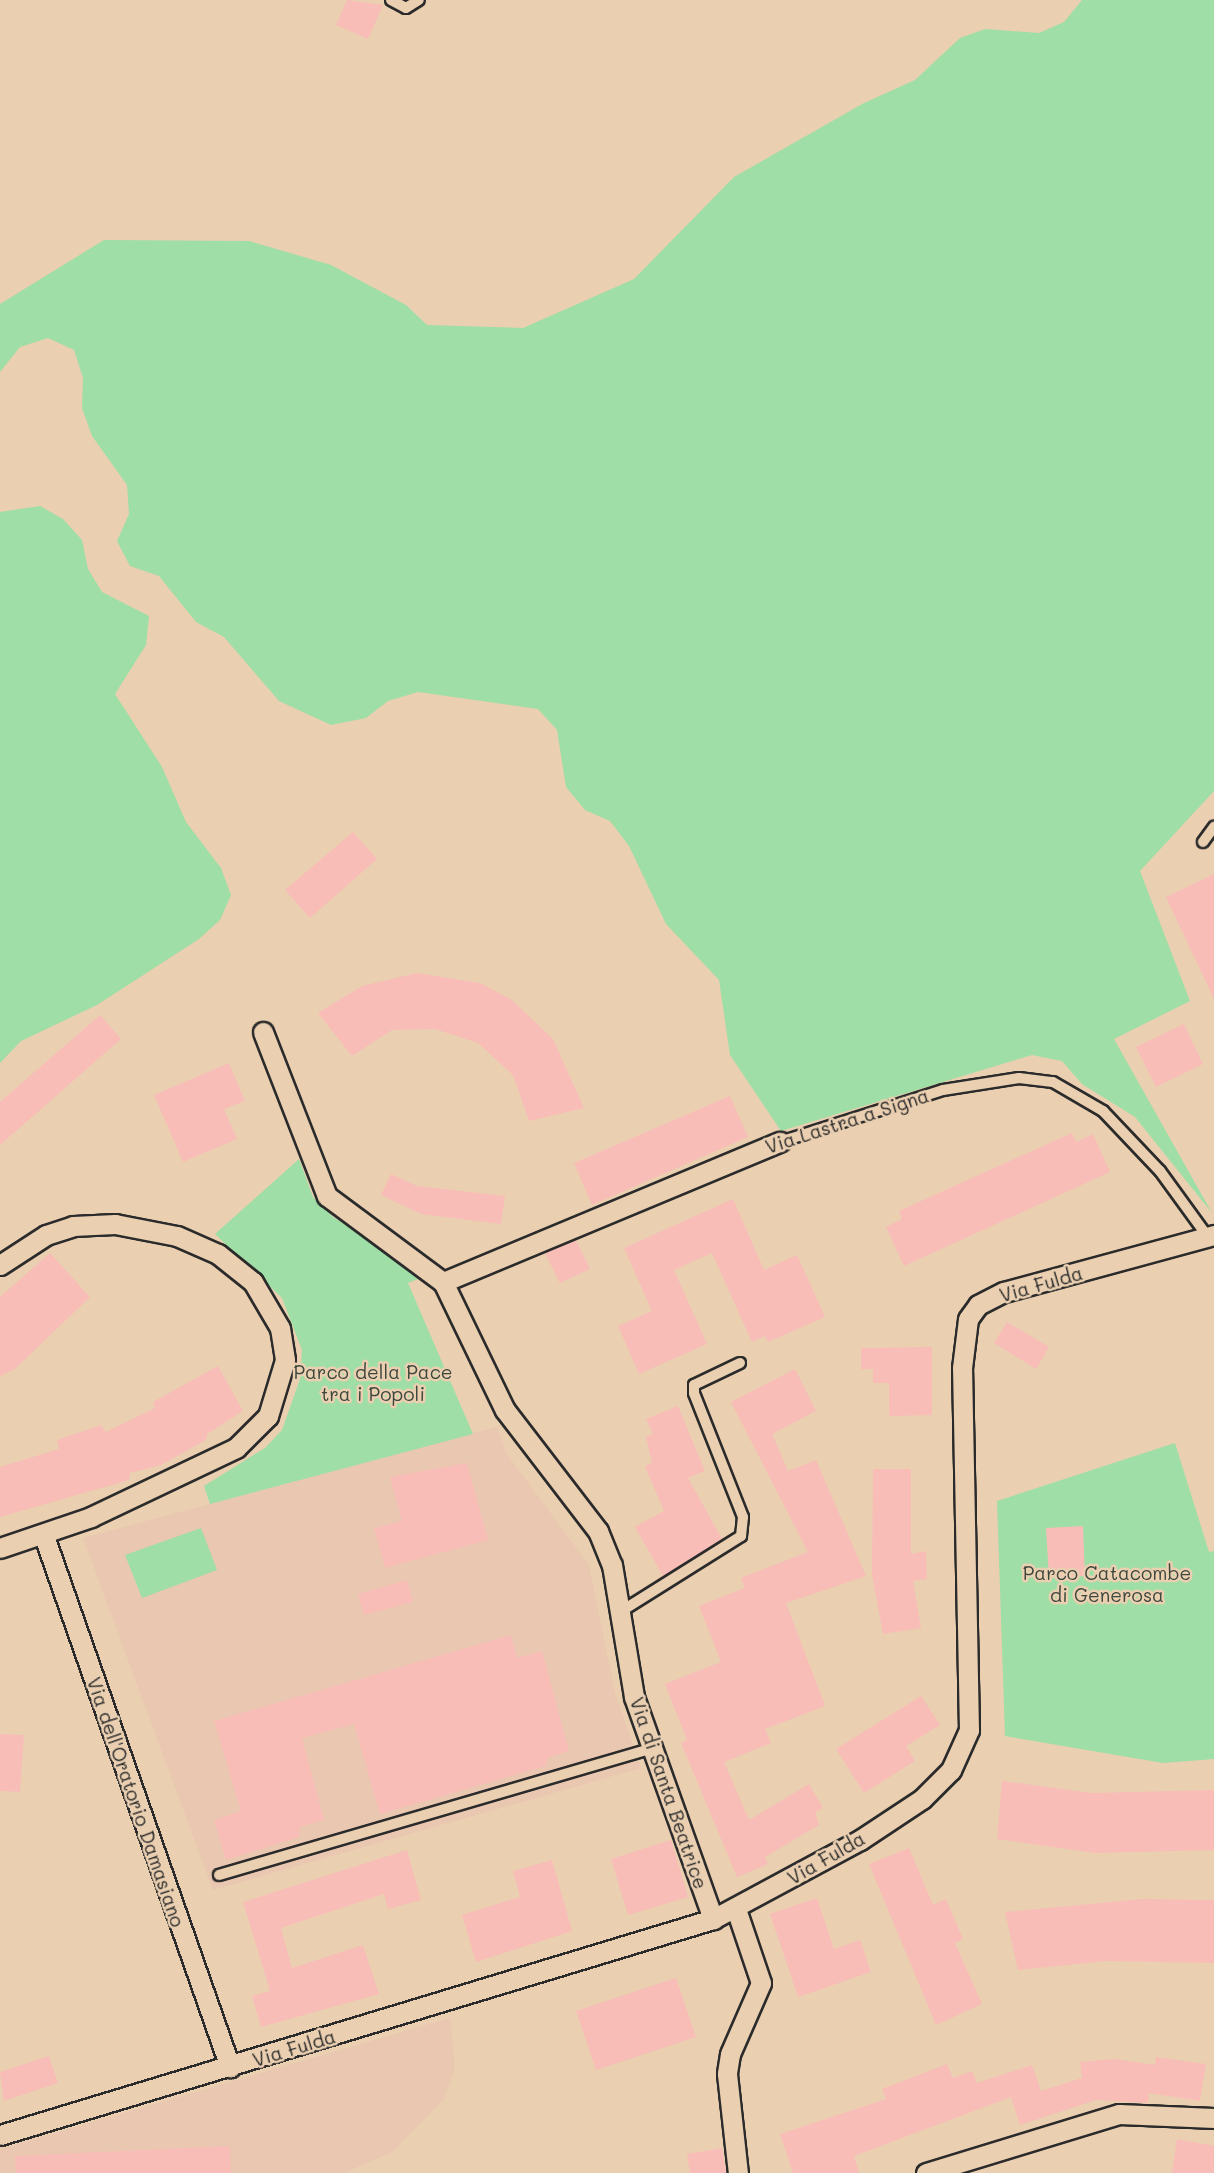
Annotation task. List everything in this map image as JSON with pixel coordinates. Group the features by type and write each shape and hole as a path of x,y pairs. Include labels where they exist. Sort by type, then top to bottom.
{"street":[{"name":"Via di Santa Beatrice","path":"263,1031 327,1196 443,1282 505,1410 598,1531 612,1565 634,1697 713,1919"},
{"name":"Via Lastra a Signa","path":"443,1282 780,1142"},
{"path":"0,1265 46,1234 73,1227 115,1224 161,1232 218,1254 244,1272 273,1312 284,1344 278,1396 246,1441 44,1536 0,1548"},
{"name":"Via Fulda","path":"0,2135 713,1919 736,1909 922,1799 962,1751 970,1708 962,1368 968,1320 978,1305 1062,1274 1165,1253 1211,1236"},
{"name":"Via dell'Oratorio Damasiano","path":"44,1536 230,2067"},
{"path":"736,1909 761,1983 730,2054 727,2074 738,2173"},
{"path":"926,2173 1119,2114 1214,2119"}],"lane":[{"path":"391,0 406,8 419,0"},
{"path":"1203,842 1214,827"},
{"name":"Via Lastra a Signa","path":"780,1142 943,1090 1019,1078 1053,1082 1103,1111 1160,1171 1211,1236"},
{"path":"620,1612 741,1536 743,1517 694,1394 694,1385 740,1363"},
{"path":"219,1875 652,1748"}],"shaded area":[{"path":"497,1427 506,1453 589,1565 615,1693 641,1768 213,1890 83,1538"},
{"path":"450,2018 455,2067 444,2099 392,2152 344,2173 0,2173 0,2149"}],"green space":[{"path":"1082,0 1214,0 1214,791 1140,871 1190,1001 1114,1039 1212,1213 1135,1117 1082,1084 1062,1061 1032,1055 781,1131 730,1055 719,980 666,924 629,846 610,821 585,810 566,787 557,730 538,709 418,692 388,701 366,718 331,725 279,701 224,637 196,622 159,576 130,566 117,541 129,514 127,485 92,436 82,408 83,378 74,350 48,338 20,347 0,372 0,304 104,240 249,241 331,265 406,305 427,325 523,328 634,279 734,177 864,103 915,80 960,38 985,29 1039,33 1064,22"},
{"path":"40,506 63,519 82,540 88,569 102,592 149,616 146,645 115,694 162,767 186,822 221,868 231,895 220,920 199,939 97,1005 21,1041 0,1063 0,512"},
{"name":"Parco della Pace tra i Popoli","path":"299,1159 313,1197 333,1217 401,1259 418,1279 408,1283 473,1434 210,1504 204,1486 265,1448 282,1430 300,1379 302,1350 282,1298 215,1234"},
{"name":"Parco Catacombe di Generosa","path":"1175,1443 1209,1552 1214,1551 1214,1759 1163,1763 1005,1736 997,1501"},
{"path":"201,1528 217,1570 142,1598 125,1555"}],"building":[{"path":"347,0 383,5 368,39 336,25"},
{"path":"353,832 377,859 310,918 285,890"},
{"path":"1214,874 1214,999 1166,897"},
{"path":"417,973 480,983 512,1000 553,1039 584,1108 529,1121 513,1075 478,1043 435,1029 392,1030 352,1056 318,1013 362,986"},
{"path":"100,1015 121,1039 0,1145 0,1102"},
{"path":"1184,1024 1203,1064 1156,1087 1136,1047"},
{"path":"229,1063 245,1101 224,1109 237,1139 183,1162 154,1095"},
{"path":"730,1096 748,1137 592,1205 574,1163"},
{"path":"1072,1133 1076,1142 1093,1134 1110,1172 904,1266 886,1227 902,1219 899,1211"},
{"path":"391,1174 417,1186 505,1196 501,1224 421,1214 381,1195"},
{"path":"733,1199 764,1270 797,1255 825,1317 768,1342 765,1336 752,1342 712,1253 674,1270 707,1344 639,1374 618,1326 652,1311 624,1248"},
{"path":"576,1240 590,1269 560,1283 545,1253"},
{"path":"50,1253 90,1297 16,1368 0,1376 0,1297"},
{"path":"1007,1322 1049,1347 1036,1369 994,1343"},
{"path":"932,1347 932,1415 889,1416 889,1383 873,1383 873,1369 861,1369 861,1348"},
{"path":"218,1366 243,1411 207,1434 206,1440 161,1465 130,1473 129,1480 0,1517 0,1467 59,1449 57,1440 101,1425 106,1432 155,1408 153,1402"},
{"path":"795,1369 816,1411 772,1434 788,1471 816,1460 866,1576 786,1603 825,1706 765,1729 771,1743 724,1762 749,1820 809,1784 823,1808 815,1812 819,1825 765,1857 768,1864 737,1877 681,1743 687,1740 665,1684 721,1662 699,1606 745,1588 741,1578 808,1552 731,1402"},
{"path":"678,1406 705,1471 688,1478 722,1539 663,1576 635,1527 664,1511 645,1466 652,1463 646,1437 653,1434 646,1419"},
{"path":"467,1463 488,1540 385,1568 374,1528 402,1521 390,1477"},
{"path":"873,1469 911,1469 911,1554 926,1551 927,1579 913,1581 921,1628 883,1634 872,1575"},
{"path":"1083,1526 1085,1576 1049,1578 1046,1528"},
{"path":"407,1580 413,1602 364,1615 358,1594"},
{"path":"511,1635 517,1658 542,1651 569,1751 547,1758 546,1766 380,1814 354,1724 302,1738 324,1820 300,1827 299,1837 226,1860 214,1820 241,1811 214,1721"},
{"path":"921,1696 940,1725 906,1746 915,1761 864,1793 836,1749"},
{"path":"0,1734 24,1735 20,1792 0,1791"},
{"path":"1002,1781 1092,1793 1214,1790 1214,1850 1095,1853 997,1839"},
{"path":"671,1840 688,1897 628,1915 611,1859"},
{"path":"909,1848 933,1905 946,1899 963,1939 955,1943 982,2004 936,2025 869,1864"},
{"path":"407,1850 421,1900 388,1909 384,1894 281,1928 292,1968 363,1945 379,1994 261,2027 252,1996 270,1991 243,1902"},
{"path":"552,1860 572,1931 476,1962 462,1915 520,1897 513,1871"},
{"path":"817,1898 834,1949 860,1940 871,1972 798,1997 770,1914"},
{"path":"1142,1899 1214,1900 1214,1963 1106,1961 1018,1970 1005,1912"},
{"path":"676,1978 696,2037 596,2070 576,2011"},
{"path":"49,2056 58,2083 4,2101 0,2072"},
{"path":"1156,2057 1206,2064 1200,2101 1149,2093 1148,2103 1096,2100 1020,2125 1011,2097 854,2156 859,2173 793,2173 780,2134 886,2099 882,2089 947,2064 953,2078 972,2071 977,2083 1032,2065 1041,2091 1082,2078 1080,2062 1115,2059 1155,2065"},
{"path":"1177,2139 1214,2146 1214,2173 1172,2173"},
{"path":"230,2146 231,2173 16,2173 15,2156"},
{"path":"722,2148 726,2173 690,2173 687,2154"}]}
